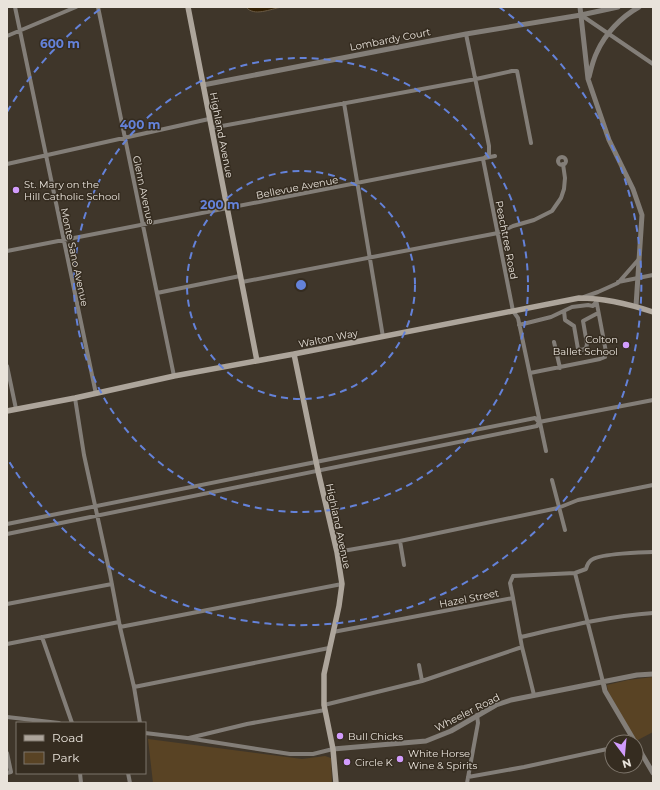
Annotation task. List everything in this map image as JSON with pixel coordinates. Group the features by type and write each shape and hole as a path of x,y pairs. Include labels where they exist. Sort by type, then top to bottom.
{"main road":[{"name":"Highland Avenue","path":"188,7 257,361"},
{"name":"Walton Way","path":"7,411 96,394 174,376 384,337 579,298 636,306 653,312"},
{"name":"Highland Avenue","path":"294,354 316,463 337,552 342,584 339,606 324,674 325,707 333,749 336,783"}],"street":[{"name":"Monte Sano Avenue","path":"15,7 96,394"},
{"path":"7,36 76,7"},
{"name":"Glenn Avenue","path":"98,7 174,376"},
{"path":"580,7 588,80 609,140 633,189 642,215 636,306"},
{"name":"Lombardy Court","path":"203,85 466,34 581,15 618,7"},
{"path":"588,80 596,53 608,32 632,11 639,7"},
{"path":"581,15 653,64"},
{"name":"Peachtree Road","path":"466,34 489,146 489,154 483,159 513,311 518,318 546,451"},
{"path":"211,128 517,71 531,143"},
{"path":"344,103 384,337"},
{"path":"7,164 209,119"},
{"name":"Bellevue Avenue","path":"7,251 495,156"},
{"path":"157,293 370,257 498,233 513,226 534,220 552,211 561,198 564,189 565,178 563,164"},
{"path":"616,284 638,259"},
{"path":"579,298 616,284 653,275"},
{"path":"519,325 551,317 572,307 588,305 594,306 596,300"},
{"path":"530,373 560,368 605,357 606,352 596,300"},
{"path":"564,311 565,320 574,326 578,349 582,350 586,348 587,344 583,321 598,313"},
{"path":"554,342 560,368"},
{"path":"7,366 16,409"},
{"path":"74,398 84,455 96,506 120,628 134,687 140,722"},
{"path":"7,534 537,426 540,422 653,400"},
{"path":"7,524 402,446 535,418 540,422"},
{"path":"487,428 489,435"},
{"path":"402,446 403,453"},
{"path":"238,478 240,487"},
{"path":"552,480 558,508 565,530"},
{"path":"337,552 400,541 558,508 578,500 653,485"},
{"path":"198,486 200,495"},
{"path":"150,495 152,504"},
{"path":"400,541 404,565"},
{"path":"630,734 605,691 575,573 586,569 589,561 594,558 653,552"},
{"name":"Hazel Street","path":"333,632 513,598 510,583 513,576 575,573"},
{"path":"7,604 112,584"},
{"path":"120,628 342,584"},
{"path":"513,598 522,647 534,695"},
{"path":"520,637 587,622 636,614 653,613"},
{"path":"7,644 119,622"},
{"path":"42,637 72,722"},
{"path":"187,738 325,707 422,682 522,647"},
{"path":"134,687 329,648"},
{"path":"419,665 422,682"},
{"name":"Wheeler Road","path":"146,733 290,754 313,754 333,749 426,741 451,731 496,705 534,695 637,675 653,674"},
{"path":"466,783 478,723 477,715"},
{"path":"7,717 50,722"},
{"path":"468,777 524,767 604,750"},
{"path":"7,753 11,772 7,773"},
{"path":"644,758 653,773"}],"green space":[{"path":"653,677 653,732 644,737 644,734 632,734 608,691 607,685 628,680"},
{"path":"148,739 302,759 325,756 331,758 332,783 153,783"}],"shaded area":[{"path":"246,7 282,7 267,11 253,12"}],"place":[{"name":"St. Mary on the Hill Catholic School","path":"16,190"},
{"name":"Colton Ballet School","path":"626,345"},
{"name":"Bull Chicks","path":"340,736"},
{"name":"White Horse Wine & Spirits","path":"400,759"},
{"name":"Circle K","path":"347,762"}]}
